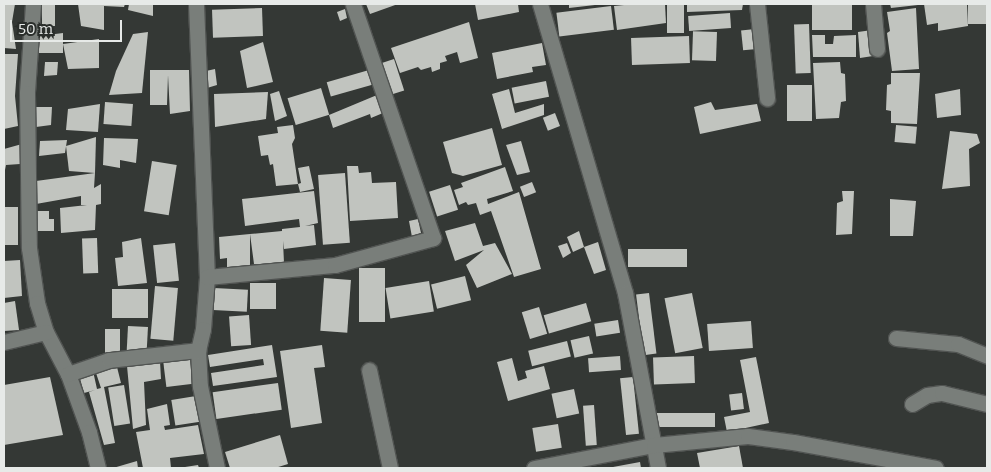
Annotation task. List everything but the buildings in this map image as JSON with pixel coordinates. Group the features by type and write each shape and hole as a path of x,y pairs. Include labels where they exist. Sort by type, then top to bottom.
{"street":[{"path":"33,4 27,93 28,248 37,302 46,332 68,374 89,432 98,468"},
{"path":"196,4 207,277 203,329 198,350 200,386 217,468"},
{"path":"207,277 335,265 433,238 353,4"},
{"path":"540,4 625,293 658,468"},
{"path":"757,4 767,98"},
{"path":"872,4 877,49"},
{"path":"4,342 46,332"},
{"path":"896,338 958,344 987,356"},
{"path":"68,374 109,360 198,350"},
{"path":"369,370 390,468"},
{"path":"912,404 927,395 942,393 987,404"},
{"path":"534,468 654,445 748,436 793,442 936,468"}]}
